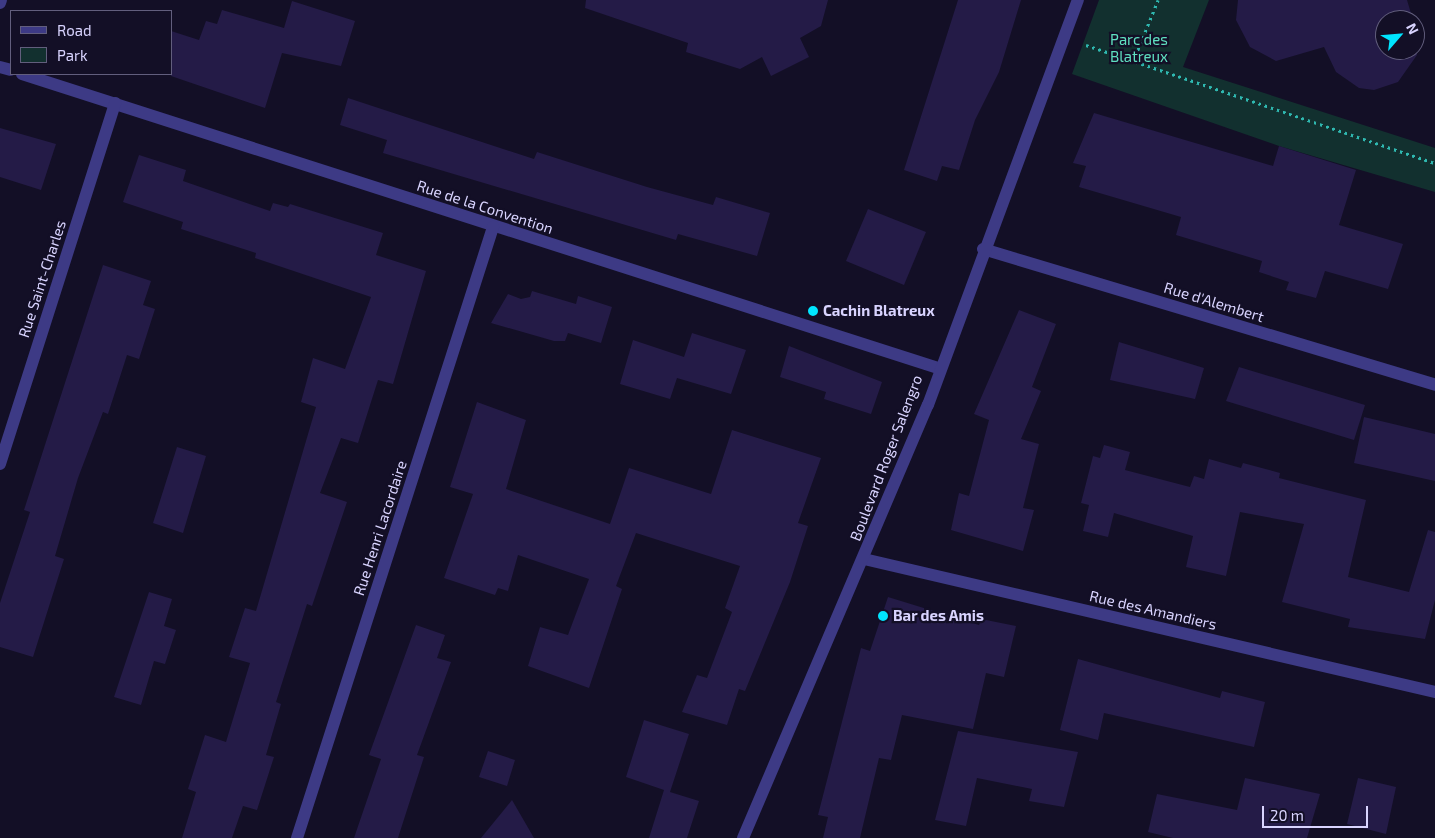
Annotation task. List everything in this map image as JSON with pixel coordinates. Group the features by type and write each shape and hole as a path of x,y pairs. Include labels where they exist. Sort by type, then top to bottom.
{"street":[{"name":"Boulevard Roger Salengro","path":"743,838 864,559 1078,0"},
{"name":"Rue de la Convention","path":"25,75 493,227 938,368"},
{"name":"Rue Saint-Charles","path":"0,464 115,103"},
{"name":"Rue Henri Lacordaire","path":"297,838 493,227"},
{"name":"Rue d'Alembert","path":"983,249 1435,385"},
{"name":"Rue des Amandiers","path":"864,559 1435,692"}],"path":[{"path":"1133,62 1158,0"},
{"path":"1065,37 1133,62 1435,163"}],"green space":[{"name":"Parc des Blatreux","path":"1099,0 1209,0 1183,67 1435,148 1435,192 1279,146 1072,74"}],"building":[{"path":"586,0 828,0 821,26 800,38 809,57 771,76 762,57 740,69 686,52 688,43 585,8"},
{"path":"958,0 1021,0 999,72 975,120 959,170 942,166 937,181 904,170"},
{"path":"1238,0 1407,0 1410,10 1375,10 1375,60 1413,60 1398,82 1374,90 1359,88 1336,72 1324,47 1276,61 1250,47 1236,20"},
{"path":"292,1 355,21 341,66 282,53 265,108 171,76 172,31 199,40 206,21 217,24 222,10 284,28"},
{"path":"348,98 534,159 537,152 647,187 713,205 716,197 770,213 757,256 678,234 676,240 383,153 387,140 340,125"},
{"path":"1094,113 1273,166 1279,146 1356,170 1339,225 1403,244 1388,289 1325,271 1316,298 1286,290 1289,282 1259,272 1262,261 1176,235 1181,217 1079,187 1086,166 1073,163"},
{"path":"0,128 56,144 41,190 0,177"},
{"path":"139,155 186,170 183,181 270,211 273,203 288,207 290,204 383,233 376,255 426,271 393,384 378,380 358,443 341,438 320,493 347,502 312,606 307,604 276,702 281,704 266,755 274,757 257,810 243,806 232,838 182,838 196,792 188,789 205,735 226,742 250,663 229,657 245,608 256,611 316,407 301,402 313,358 345,369 371,297 255,258 256,253 181,229 183,222 123,202"},
{"path":"868,209 926,232 904,285 846,261"},
{"path":"103,265 151,281 143,305 155,309 139,359 127,355 108,414 103,412 78,478 55,556 64,559 33,657 0,647 0,603 30,512 24,510"},
{"path":"532,291 576,304 578,296 612,307 601,343 568,333 565,341 554,341 491,323 508,294 521,299 530,297"},
{"path":"1019,310 1056,324 1032,387 1041,391 1021,439 1039,444 1023,508 1034,510 1023,551 951,530 959,493 969,496 989,420 974,414"},
{"path":"692,333 746,350 731,394 677,378 670,399 620,384 633,340 684,357"},
{"path":"1119,342 1204,368 1195,399 1110,380"},
{"path":"789,346 882,382 871,414 824,399 826,392 780,377"},
{"path":"1239,367 1365,405 1354,440 1226,401"},
{"path":"477,402 526,420 506,489 610,524 629,468 711,494 732,430 821,458 798,523 808,526 790,582 745,691 739,689 727,725 682,712 697,675 707,678 732,612 725,608 740,566 636,533 616,586 622,589 589,688 528,666 540,627 568,635 589,579 518,555 508,591 498,588 495,595 444,578 473,494 450,487"},
{"path":"1364,417 1435,434 1435,481 1354,463"},
{"path":"1104,445 1130,452 1125,470 1190,487 1194,476 1204,479 1209,459 1241,468 1243,463 1280,473 1279,478 1366,500 1348,577 1409,592 1428,530 1435,532 1435,600 1425,639 1348,627 1350,619 1282,602 1304,524 1240,512 1226,576 1186,567 1193,536 1114,513 1108,537 1083,531 1089,505 1081,503 1093,456 1100,458"},
{"path":"177,447 206,456 183,533 153,523"},
{"path":"149,592 172,599 164,626 176,630 165,664 154,661 141,705 114,697"},
{"path":"888,597 979,625 981,619 1016,626 1004,677 986,673 973,729 902,715 891,760 879,758 860,838 823,838 828,817 818,815 861,648 870,651"},
{"path":"416,625 445,635 437,658 451,662 417,755 424,757 398,838 354,838 381,759 369,755"},
{"path":"1078,659 1220,698 1222,691 1265,702 1254,747 1104,713 1098,740 1060,730"},
{"path":"644,720 689,734 670,792 699,801 687,838 649,838 664,790 626,777"},
{"path":"958,731 1078,752 1064,807 1029,801 1032,789 977,778 966,826 935,820"},
{"path":"488,751 515,760 507,786 479,777"},
{"path":"1245,778 1320,794 1307,838 1173,838 1148,832 1157,794 1237,810"},
{"path":"1358,778 1396,787 1386,834 1347,824"},
{"path":"512,800 534,838 481,838"}],"place":[{"name":"Cachin Blatreux","path":"813,311"},
{"name":"Bar des Amis","path":"883,616"}]}
